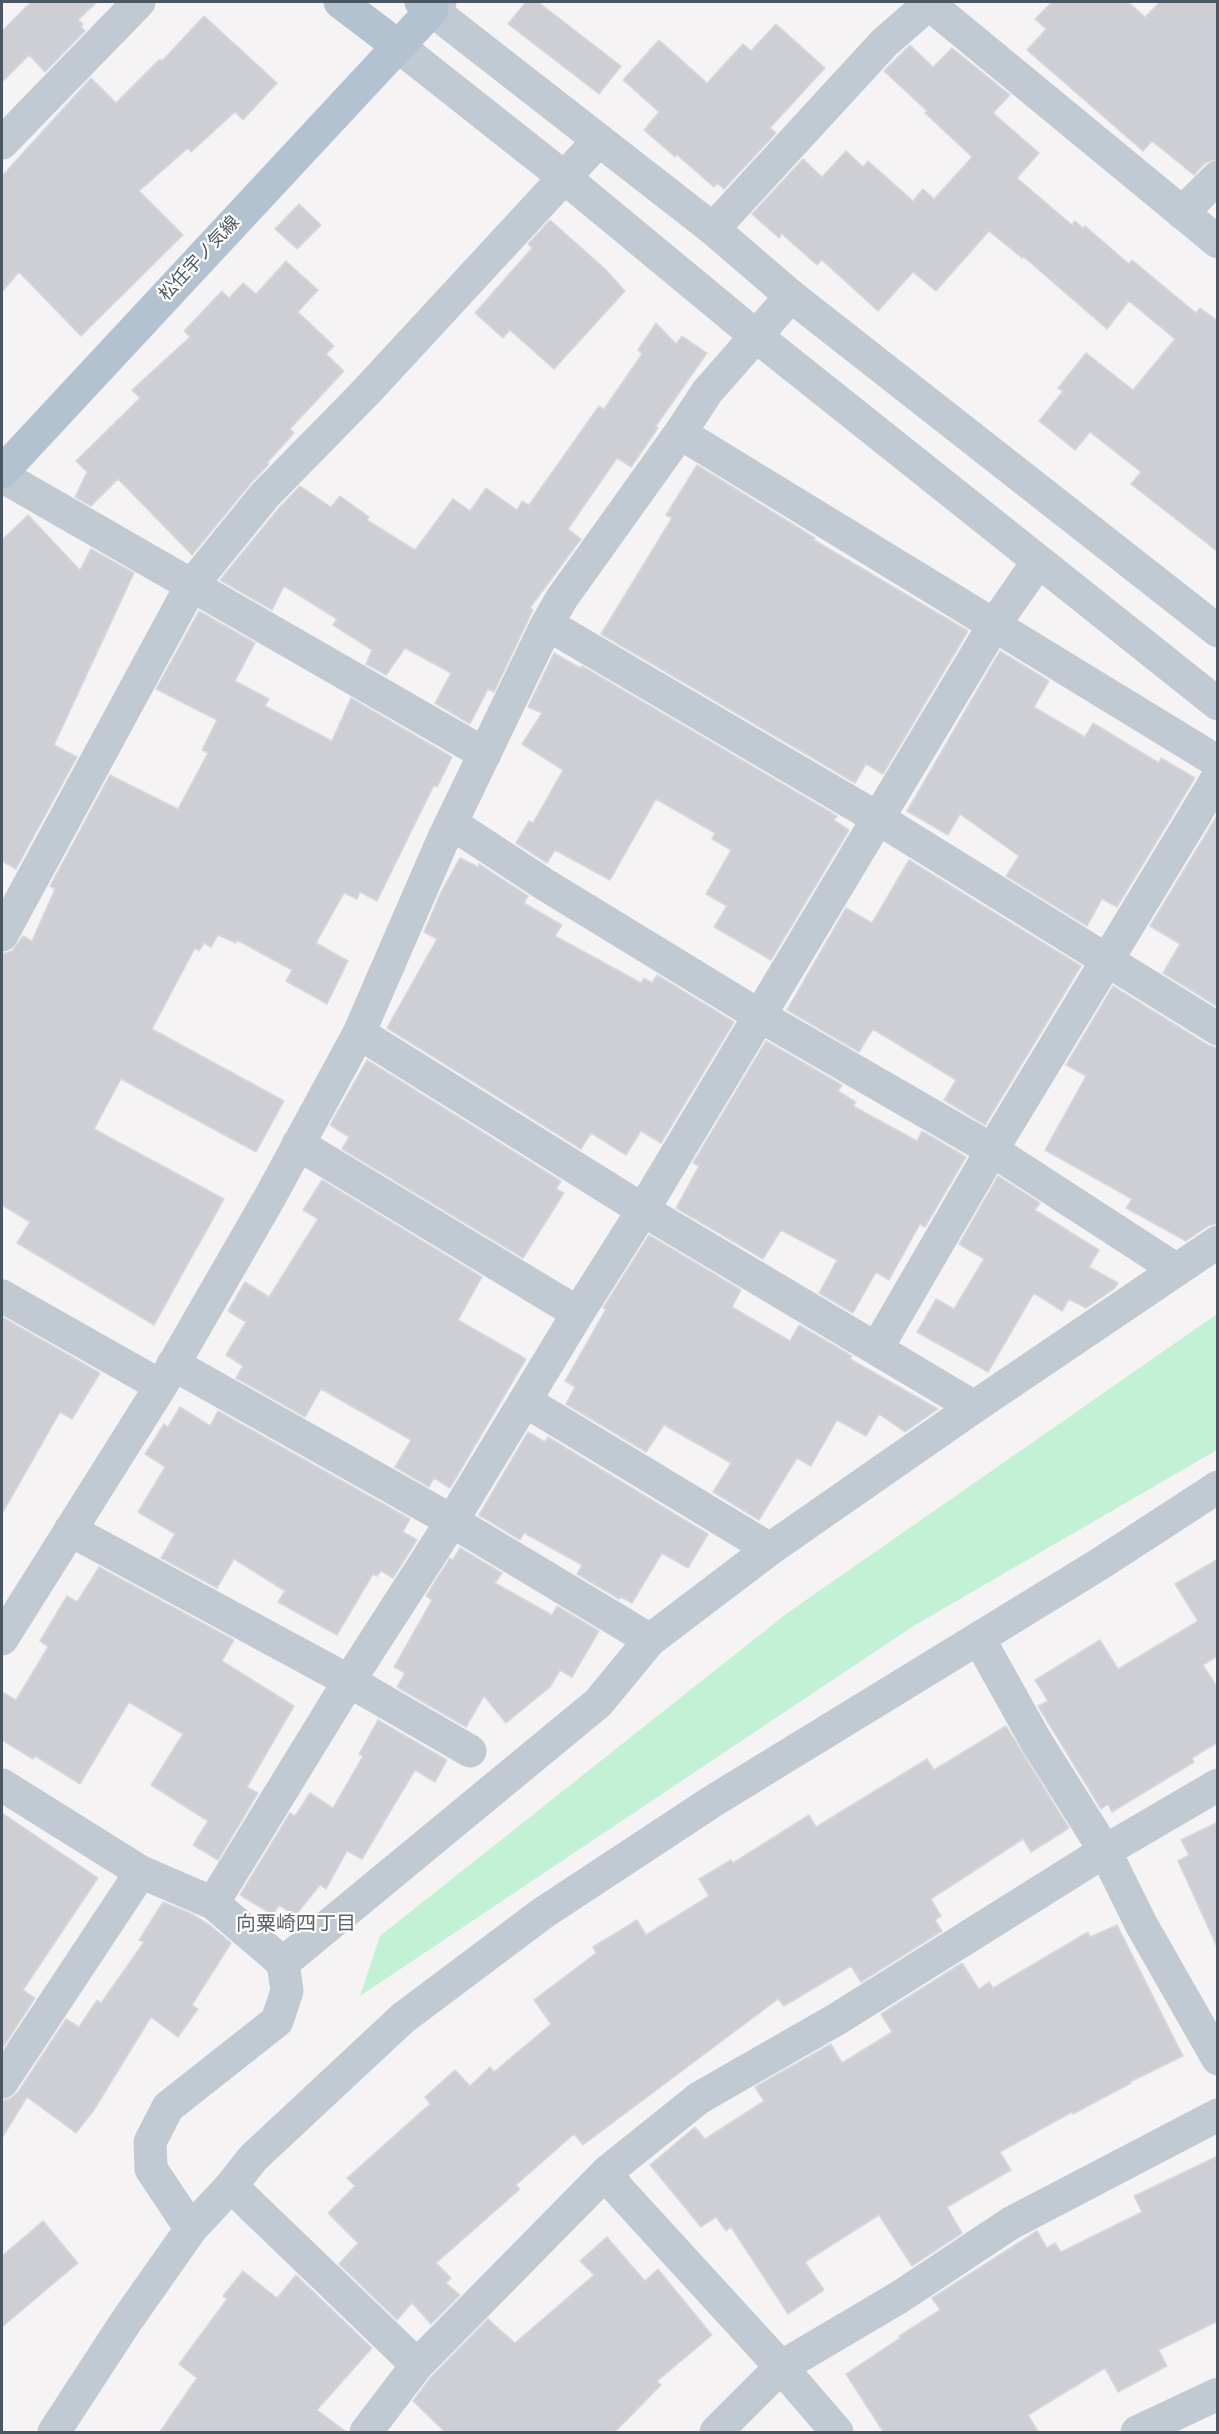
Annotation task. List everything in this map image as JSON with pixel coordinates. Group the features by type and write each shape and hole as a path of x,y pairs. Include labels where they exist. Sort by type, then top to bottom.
{"main road":[{"path":"340,2 398,46"},
{"name":"松任宇ノ気線","path":"2,474 398,46 431,4"}],"street":[{"path":"2,143 139,2"},
{"path":"713,229 884,43 930,3 1218,242"},
{"path":"431,4 713,229 791,297 1218,631"},
{"path":"398,46 565,178 756,336 1218,704"},
{"path":"2,935 191,586 265,495 365,393 599,140"},
{"path":"1182,213 1218,177"},
{"path":"2,1639 167,1375 270,1197 359,1033 451,823 547,624 562,598 707,392 791,297"},
{"path":"680,433 1218,762"},
{"path":"2,474 191,586 484,754"},
{"path":"213,1903 643,1210 994,625 1038,562"},
{"path":"547,624 879,819 1218,1029"},
{"path":"877,1348 992,1150 1218,777"},
{"path":"451,823 544,884 760,1016 992,1150 1177,1270"},
{"path":"359,1033 643,1210 974,1407"},
{"path":"298,1144 578,1313"},
{"path":"283,1963 598,1703 650,1640 770,1549 974,1407 1218,1242"},
{"path":"2,1296 167,1375 452,1521 650,1640"},
{"path":"525,1401 770,1549"},
{"path":"54,2433 125,2324 191,2229 231,2186 253,2158 403,2018 534,1920 713,1801 979,1639 1218,1487"},
{"path":"70,1530 349,1681 470,1751"},
{"path":"979,1639 1036,1742 1105,1851 1141,1924 1218,2059"},
{"path":"2,1785 141,1872 213,1903 283,1963 287,1991 277,2021 168,2107 150,2142 151,2169 191,2229"},
{"path":"366,2433 417,2365 608,2171 699,2098 837,2019 1105,1851 1218,1785"},
{"path":"2,2082 141,1872"},
{"path":"716,2433 781,2367 898,2298 1011,2223 1218,2115"},
{"path":"608,2171 617,2188 781,2367 837,2433"},
{"path":"231,2186 417,2365"},
{"path":"1137,2433 1218,2394"}],"green space":[{"path":"1217,1314 1217,1450 915,1625 360,1996 380,1936 786,1614"}],"building":[{"path":"31,2 97,2 78,20 83,24 81,27 85,31 45,72 29,55 2,82 2,31"},
{"path":"526,2 538,2 621,66 599,94 508,24"},
{"path":"1052,2 1128,2 1145,17 1160,2 1218,2 1218,159 1205,163 1194,175 1152,141 1143,151 1027,50 1046,29 1035,19"},
{"path":"204,16 277,83 243,120 235,112 191,152 188,148 139,191 183,235 81,336 19,272 2,292 2,176 91,78 116,103 160,59 162,61"},
{"path":"776,24 825,68 770,128 776,133 724,189 717,183 714,187 644,130 659,112 623,80 659,40 707,83 743,44 751,51"},
{"path":"910,45 933,67 952,48 1010,95 993,113 1039,153 1017,178 1072,225 1075,221 1083,228 1085,226 1129,264 1132,260 1196,313 1200,308 1218,321 1218,552 1131,484 1141,472 1090,432 1075,450 1039,421 1063,391 1058,388 1086,353 1133,390 1175,339 1129,301 1107,329 1024,257 1022,258 989,231 936,291 913,272 878,311 822,260 817,265 782,234 779,238 752,214 803,159 822,177 846,151 863,167 868,161 913,201 923,189 934,199 972,157 884,71"},
{"path":"299,204 321,225 297,249 275,229"},
{"path":"550,220 605,269 625,291 554,369 510,330 503,338 475,313 532,248 528,244"},
{"path":"286,261 318,290 298,312 334,346 326,354 344,371 290,429 294,433 192,555 118,479 91,506 75,497 87,472 76,461 140,398 132,390 190,337 184,331 222,291 229,298 243,283 256,294"},
{"path":"656,323 676,344 682,336 707,353 656,426 658,428 631,467 617,458 568,529 581,539 530,608 533,610 494,692 488,689 470,724 435,703 451,673 405,648 386,675 366,664 372,650 333,625 337,619 284,586 272,610 220,580 300,486 331,507 340,496 369,517 367,520 415,550 453,499 470,511 486,488 517,510 522,501 529,505 599,406 604,409 642,354 638,350"},
{"path":"697,465 815,538 814,540 968,631 883,774 866,764 855,783 601,634 672,518 666,515"},
{"path":"28,515 80,570 91,549 134,573 54,745 77,757 16,869 2,861 2,540"},
{"path":"199,611 255,643 235,681 269,699 265,706 332,741 351,698 452,757 437,787 434,785 377,901 360,892 357,899 344,893 316,943 348,961 327,1004 286,981 292,970 237,940 236,943 218,935 211,947 204,943 199,951 195,948 152,1029 284,1101 256,1152 121,1079 94,1129 224,1199 154,1325 17,1243 30,1222 2,1205 2,954 12,951 23,936 32,941 55,889 50,886 110,775 178,809 208,753 202,750 217,720 156,689"},
{"path":"1000,651 1049,681 1034,707 1085,737 1093,723 1159,763 1161,758 1195,778 1117,907 1102,899 1087,926 1006,876 1019,856 960,814 948,835 907,811"},
{"path":"554,653 580,668 582,666 837,816 834,820 849,830 771,960 714,927 727,906 706,894 731,850 712,839 715,833 656,799 610,880 555,850 547,863 516,843 529,821 533,823 563,770 522,744 542,713 528,707"},
{"path":"1218,814 1218,1007 1163,973 1180,944 1150,926"},
{"path":"460,858 478,867 479,864 528,896 524,903 562,925 555,936 641,983 644,978 652,983 657,975 734,1022 661,1143 641,1131 626,1155 591,1133 581,1149 387,1028 437,939 424,932 441,892"},
{"path":"909,860 1081,966 985,1125 944,1100 956,1080 873,1029 859,1052 787,1010 846,908 872,923"},
{"path":"1113,986 1208,1045 1218,1048 1218,1223 1208,1226 1186,1241 1126,1208 1132,1199 1045,1150 1086,1076 1066,1065"},
{"path":"766,1041 842,1085 838,1091 856,1102 853,1106 917,1141 922,1131 966,1157 925,1227 920,1224 889,1280 876,1272 853,1313 819,1293 837,1260 781,1230 763,1259 676,1208 699,1166 693,1163"},
{"path":"367,1060 561,1181 556,1189 564,1193 523,1258 342,1149 349,1137 330,1125"},
{"path":"998,1176 1040,1203 1035,1210 1099,1250 1089,1267 1118,1283 1114,1289 1086,1308 1069,1299 1062,1311 1034,1293 988,1372 917,1332 936,1299 954,1309 984,1259 959,1244"},
{"path":"322,1180 482,1277 458,1320 526,1359 450,1488 434,1478 429,1487 395,1467 411,1440 321,1389 305,1417 236,1378 243,1366 226,1355 246,1322 228,1311 245,1282 269,1297 318,1219 303,1210"},
{"path":"649,1235 741,1290 732,1307 790,1341 799,1325 852,1356 850,1359 938,1409 905,1432 879,1414 866,1436 837,1420 811,1466 797,1458 759,1520 713,1492 731,1463 664,1425 646,1452 566,1404 575,1387 565,1381 606,1309 603,1308"},
{"path":"2,1317 100,1373 72,1419 60,1412 2,1514"},
{"path":"180,1407 210,1426 218,1411 410,1519 403,1532 417,1540 393,1578 381,1571 377,1576 373,1574 337,1635 278,1602 285,1591 234,1559 217,1588 161,1558 175,1534 138,1512 165,1467 145,1454 164,1424 168,1427"},
{"path":"528,1432 545,1442 548,1437 708,1534 688,1568 662,1553 632,1603 620,1597 619,1599 577,1574 582,1565 524,1533 520,1540 479,1515"},
{"path":"460,1548 502,1573 495,1583 552,1615 557,1606 599,1631 572,1677 560,1670 550,1687 506,1723 484,1696 466,1727 397,1687 405,1673 394,1667 432,1600 426,1596 450,1558 453,1560"},
{"path":"1218,1559 1218,1656 1203,1665 1218,1688 1218,1742 1192,1758 1194,1762 1112,1812 1108,1804 1101,1809 1038,1706 1048,1701 1035,1680 1100,1640 1118,1669 1198,1621 1175,1584"},
{"path":"99,1567 234,1640 222,1661 294,1706 247,1787 258,1793 218,1860 193,1845 208,1821 151,1785 183,1734 129,1702 80,1784 35,1756 33,1759 2,1740 2,1692 16,1700 48,1647 40,1641 67,1596 77,1602"},
{"path":"378,1720 447,1760 435,1782 415,1770 362,1859 347,1851 326,1889 320,1885 295,1916 279,1905 273,1915 240,1895 290,1813 295,1816 310,1793 333,1808 363,1756 359,1754"},
{"path":"1006,1726 1069,1828 1031,1852 1023,1839 931,1899 941,1916 935,1920 942,1931 861,1982 851,1966 784,2006 778,1999 583,2145 574,2134 516,2185 520,2189 436,2263 451,2278 446,2283 460,2295 431,2324 412,2303 397,2320 339,2264 358,2243 328,2213 355,2186 347,2178 430,2104 425,2097 455,2070 470,2086 490,2067 494,2072 551,2024 534,2000 596,1953 593,1947 637,1920 646,1935 709,1896 699,1879 731,1860 733,1863 809,1815 816,1827 927,1759 934,1770"},
{"path":"2,1813 98,1878 23,1990 35,1998 2,2049"},
{"path":"1218,1822 1218,1949 1178,1861 1189,1855 1181,1840"},
{"path":"163,1902 192,1914 231,1943 192,2005 198,2009 178,2037 151,2017 94,2110 76,2133 27,2097 2,2138 2,2101 18,2092 66,2019 79,2027 97,2000 101,2003 144,1942 139,1940"},
{"path":"1117,1925 1183,2056 1073,2114 1072,2112 1000,2152 1011,2170 947,2207 962,2233 912,2266 879,2215 805,2262 824,2290 788,2314 731,2227 726,2231 716,2217 701,2227 650,2165 695,2127 705,2139 764,2101 755,2087 831,2044 842,2063 892,2032 881,2014 962,1963 979,1989 989,1982 993,1988 1088,1932 1090,1937"},
{"path":"1218,2156 1218,2321 1159,2350 1167,2366 1118,2392 1105,2368 1028,2415 1039,2433 884,2433 846,2374 940,2310 932,2298 1037,2231 1047,2248 1055,2243 1061,2252 1142,2212 1134,2196"},
{"path":"43,2221 78,2263 2,2327 2,2256"},
{"path":"607,2237 645,2281 658,2269 712,2335 657,2381 661,2385 614,2433 446,2433 413,2401 431,2377 488,2319 515,2343 594,2275 580,2261"},
{"path":"243,2271 277,2298 296,2275 372,2348 317,2410 348,2433 159,2433 197,2378 179,2364 227,2299 223,2296"}],"district":[{"name":"向粟崎四丁目","path":"296,1925"}]}
